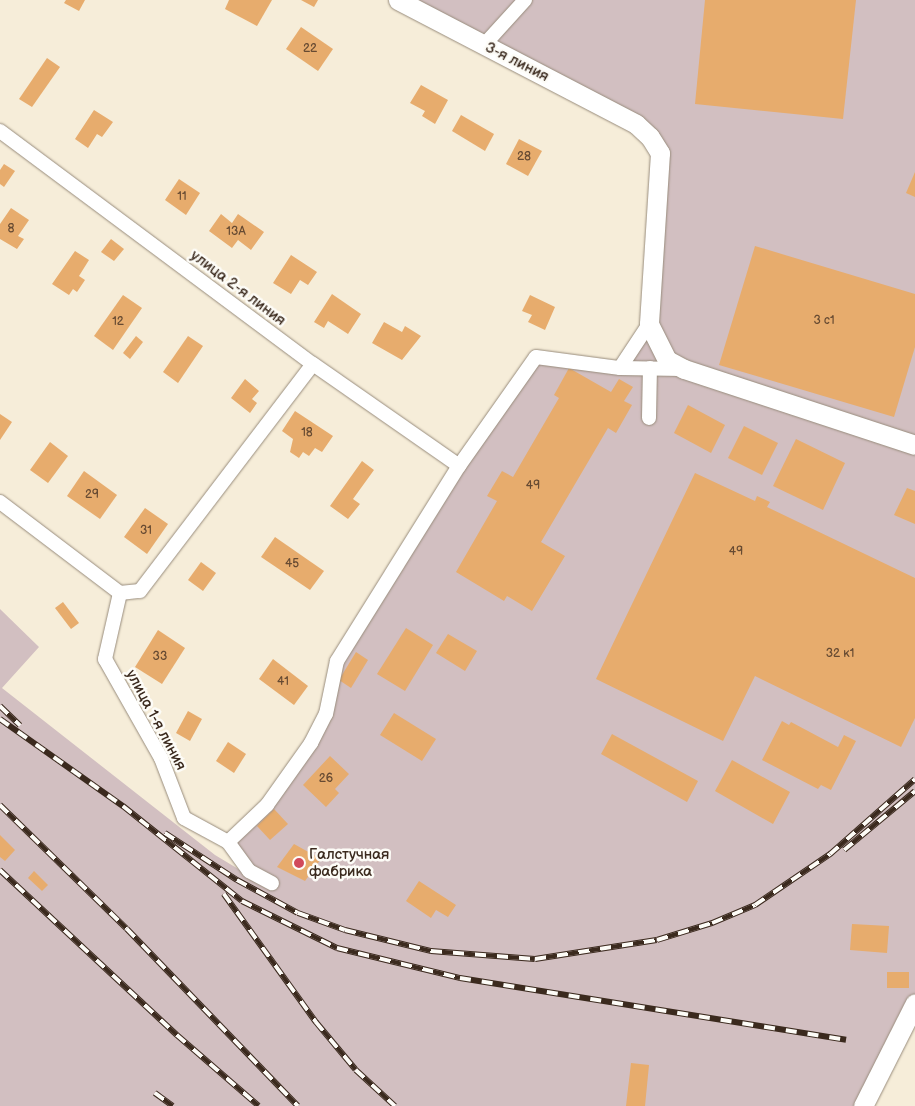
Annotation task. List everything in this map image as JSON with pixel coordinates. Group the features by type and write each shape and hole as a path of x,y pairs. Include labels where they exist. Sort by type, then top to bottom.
{"street":[{"name":"3-я линия","path":"398,0 636,124 650,137 660,153 649,324"},
{"path":"484,45 525,0"},
{"name":"улица 2-я линия","path":"0,131 313,364 459,466"},
{"path":"620,368 649,324"},
{"path":"649,324 667,360 684,369 915,446"},
{"path":"272,883 249,871 228,842 267,805 311,743 326,714 337,661 459,466 536,357 620,368 684,369"},
{"path":"0,502 120,593 140,591 313,364"},
{"path":"649,418 650,368"},
{"name":"улица 1-я линия","path":"120,593 105,659 161,758 184,818 228,842"},
{"path":"863,1106 915,1002"}],"shaded area":[{"path":"398,0 915,0 915,1003 863,1106 0,1106 0,609 39,647 2,688 215,855 240,870 228,842 311,743 337,661 536,357 620,368 649,323 660,153 650,137"}],"building":[{"path":"66,0 85,0 79,11 64,3"},
{"path":"229,0 272,0 257,26 225,9"},
{"path":"301,0 318,0 314,7"},
{"path":"705,0 856,0 843,119 695,104"},
{"path":"301,27 333,49 318,71 286,49"},
{"path":"47,58 60,67 32,107 19,99"},
{"path":"421,85 448,100 435,124 422,116 425,111 410,103"},
{"path":"94,110 113,122 102,137 97,134 88,148 75,139"},
{"path":"461,115 494,134 485,151 452,131"},
{"path":"519,139 542,151 528,176 506,164"},
{"path":"4,164 15,171 4,187 0,184 0,170"},
{"path":"915,172 915,197 906,193"},
{"path":"179,179 200,193 186,215 165,200"},
{"path":"11,208 29,220 18,236 24,239 17,249 0,239 0,224"},
{"path":"221,214 232,223 238,214 264,232 251,250 238,240 232,248 209,231"},
{"path":"111,239 124,249 114,261 101,252"},
{"path":"755,246 915,294 915,347 894,417 719,365"},
{"path":"75,251 89,260 79,276 85,280 77,292 73,289 69,295 52,284"},
{"path":"291,255 317,272 308,285 300,280 291,294 273,283"},
{"path":"332,294 361,314 348,334 328,321 324,328 314,322"},
{"path":"123,295 142,308 113,350 94,336"},
{"path":"530,295 555,307 545,330 528,322 532,315 522,311"},
{"path":"384,322 402,332 405,326 421,336 402,360 372,343"},
{"path":"136,336 143,342 130,359 123,353"},
{"path":"188,336 203,346 178,383 163,372"},
{"path":"569,368 611,392 619,379 633,387 624,401 632,405 616,433 608,428 541,542 565,556 532,611 507,596 504,601 456,572 497,501 487,496 502,471 513,477 559,398 554,395"},
{"path":"245,379 259,391 252,399 257,403 250,413 231,398"},
{"path":"688,405 725,425 711,453 674,433"},
{"path":"295,411 333,436 322,452 315,448 309,456 303,452 299,458 290,452 293,439 282,431"},
{"path":"0,414 12,422 0,440"},
{"path":"744,426 778,443 762,475 728,458"},
{"path":"796,439 845,463 823,510 773,486"},
{"path":"50,442 68,456 48,483 30,470"},
{"path":"362,461 374,470 353,499 360,504 348,519 330,506"},
{"path":"84,471 117,495 100,519 67,496"},
{"path":"695,473 755,501 757,496 770,502 767,507 915,578 915,718 901,747 755,676 723,741 596,679"},
{"path":"907,488 915,491 915,524 894,515"},
{"path":"145,508 168,524 147,554 124,537"},
{"path":"275,537 324,571 310,590 261,557"},
{"path":"201,562 216,573 203,591 188,580"},
{"path":"63,602 79,623 71,629 55,608"},
{"path":"406,628 433,645 405,691 377,674"},
{"path":"158,630 185,648 162,684 135,667"},
{"path":"448,634 477,651 465,671 436,653"},
{"path":"356,652 368,660 351,688 339,680"},
{"path":"273,659 308,686 294,705 259,679"},
{"path":"188,711 202,719 190,741 176,733"},
{"path":"394,713 436,739 422,761 380,735"},
{"path":"782,721 789,725 791,722 838,747 844,735 856,741 831,790 821,785 818,789 762,760"},
{"path":"612,734 698,781 687,802 601,754"},
{"path":"228,742 246,754 234,773 216,761"},
{"path":"330,756 349,774 335,789 339,793 326,807 303,785"},
{"path":"732,760 790,792 773,824 715,791"},
{"path":"274,809 288,824 270,840 257,826"},
{"path":"0,835 15,850 5,861 0,857"},
{"name":"Галстучная фабрика","path":"294,844 321,859 305,881 277,867"},
{"path":"34,871 48,885 42,891 28,878"},
{"path":"419,881 456,905 448,917 436,910 431,918 406,901"},
{"path":"852,924 889,926 887,953 850,950"},
{"path":"887,972 909,972 909,988 887,988"},
{"path":"631,1063 649,1065 645,1106 626,1106"}],"railway":[{"path":"0,706 20,725"},
{"path":"0,719 123,806 242,901 337,948 460,978 846,1040"},
{"path":"165,833 237,880 298,913 345,930 431,951 535,959 657,940 712,923 755,905 830,854 915,779"},
{"path":"844,850 915,791"},
{"path":"0,805 127,929 298,1106"},
{"path":"0,870 177,1035 259,1106"},
{"path":"224,894 316,1022 356,1070 395,1106"},
{"path":"155,1093 173,1106"}],"place":[{"name":"Галстучная фабрика","path":"299,863"}]}
